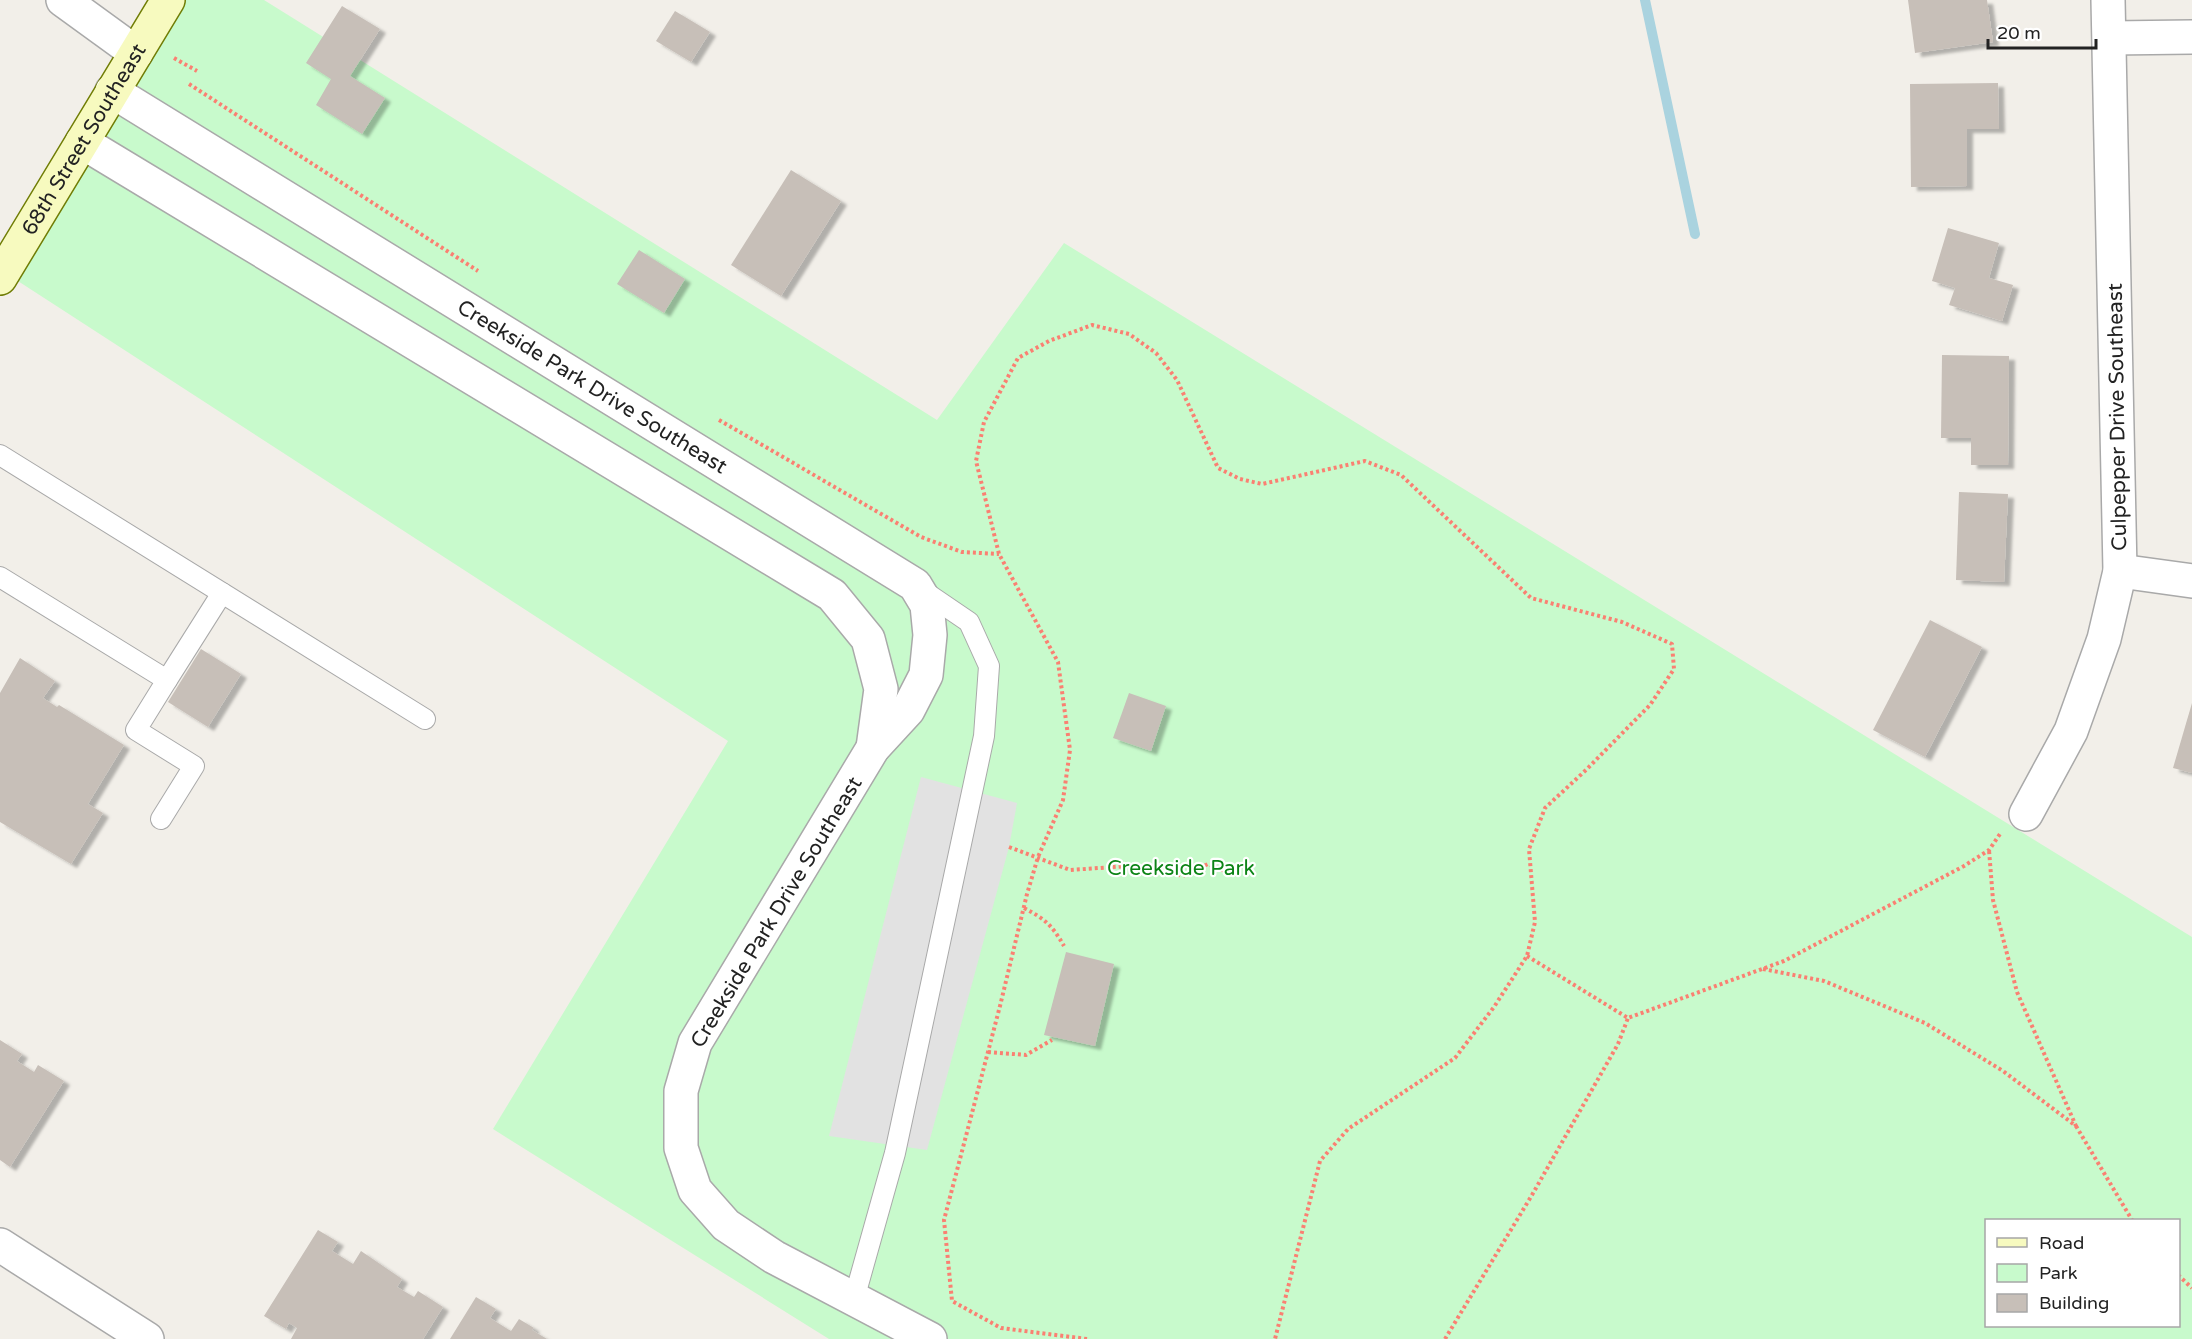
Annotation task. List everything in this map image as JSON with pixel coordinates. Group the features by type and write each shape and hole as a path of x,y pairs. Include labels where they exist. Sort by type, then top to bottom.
{"main road":[{"name":"68th Street Southeast","path":"0,278 168,0"}],"street":[{"path":"63,0 136,53"},
{"name":"Culpepper Drive Southeast","path":"2026,814 2071,731 2104,639 2120,571 2108,0"},
{"path":"2110,38 2192,37"},
{"name":"Creekside Park Drive Southeast","path":"112,91 915,585 927,605 930,634 926,675 908,710 873,748 695,1043 681,1091 681,1148 696,1190 726,1225 774,1257 930,1339"},
{"name":"Creekside Park Drive Southeast","path":"82,142 832,595 868,639 879,679 881,689 873,748"},
{"path":"2120,571 2192,581"},
{"path":"0,1245 147,1339"}],"lane":[{"path":"0,454 425,719"},
{"path":"0,577 167,680"},
{"path":"854,1299 895,1153 984,736 989,666 969,622 915,585"},
{"path":"161,819 194,766 136,730 222,593"}],"path":[{"path":"189,84 484,275"},
{"path":"1087,1339 1001,1328 952,1301 944,1220 1038,857 1063,800 1070,750 1058,662 999,554 976,460 984,422 1018,358 1049,341 1092,325 1129,334 1156,352 1177,380 1218,468 1240,479 1262,484 1365,461 1374,464 1401,475 1531,598 1622,622 1672,644 1674,669 1650,705 1545,808 1529,849 1535,922 1527,956 1494,1006 1455,1058 1348,1129 1320,1161 1275,1339"},
{"path":"715,418 921,537 962,552 999,554"},
{"path":"1445,1339 1538,1185 1618,1044 1628,1018 1784,961 1954,871 1989,850 2017,810 2026,814"},
{"path":"1009,847 1070,870 1143,865 1183,876 1208,864 1227,872"},
{"path":"1989,850 1993,900 2017,992 2076,1126 2131,1219"},
{"path":"1024,908 1038,915 1053,927 1064,946"},
{"path":"1527,956 1628,1018"},
{"path":"1763,969 1824,981 1925,1023 2003,1071 2076,1126"},
{"path":"988,1052 1026,1055 1052,1041"},
{"path":"2180,1277 2192,1288"}],"green space":[{"name":"Creekside Park","path":"168,0 264,0 937,420 1064,243 2192,937 2192,1339 829,1339 493,1129 728,741 4,272"}],"shaded area":[{"path":"921,777 1017,803 1009,847 927,1150 829,1136"}],"building":[{"path":"1908,0 1987,0 1993,42 1915,53"},
{"path":"342,6 380,29 350,76 385,98 362,134 316,105 331,79 306,63"},
{"path":"675,11 710,32 691,62 656,41"},
{"path":"1998,83 1999,129 1967,129 1967,186 1911,187 1910,84"},
{"path":"791,170 841,201 781,296 731,265"},
{"path":"1948,228 1999,243 1989,278 2013,285 2002,321 1949,305 1955,288 1932,281"},
{"path":"639,250 685,279 664,313 617,284"},
{"path":"1942,355 2009,356 2008,465 1971,465 1971,438 1941,438"},
{"path":"1959,492 2008,494 2004,582 1956,580"},
{"path":"1930,620 1982,647 1925,757 1873,730"},
{"path":"201,649 241,674 208,727 168,702"},
{"path":"20,658 55,681 43,698 57,707 59,705 124,745 88,804 103,813 71,864 0,822 0,693"},
{"path":"1129,693 1166,706 1151,751 1113,738"},
{"path":"2192,703 2192,773 2173,768"},
{"path":"1066,952 1114,964 1095,1046 1044,1035"},
{"path":"0,1040 22,1054 17,1061 34,1072 38,1065 64,1081 10,1167 0,1160"},
{"path":"318,1230 338,1242 332,1251 353,1264 361,1251 402,1279 397,1287 414,1297 418,1291 443,1307 423,1339 291,1339 297,1328 289,1323 286,1329 264,1316"},
{"path":"476,1297 496,1309 490,1318 511,1331 519,1319 547,1339 450,1339"}],"waterway":[{"path":"1645,0 1695,234"}]}
